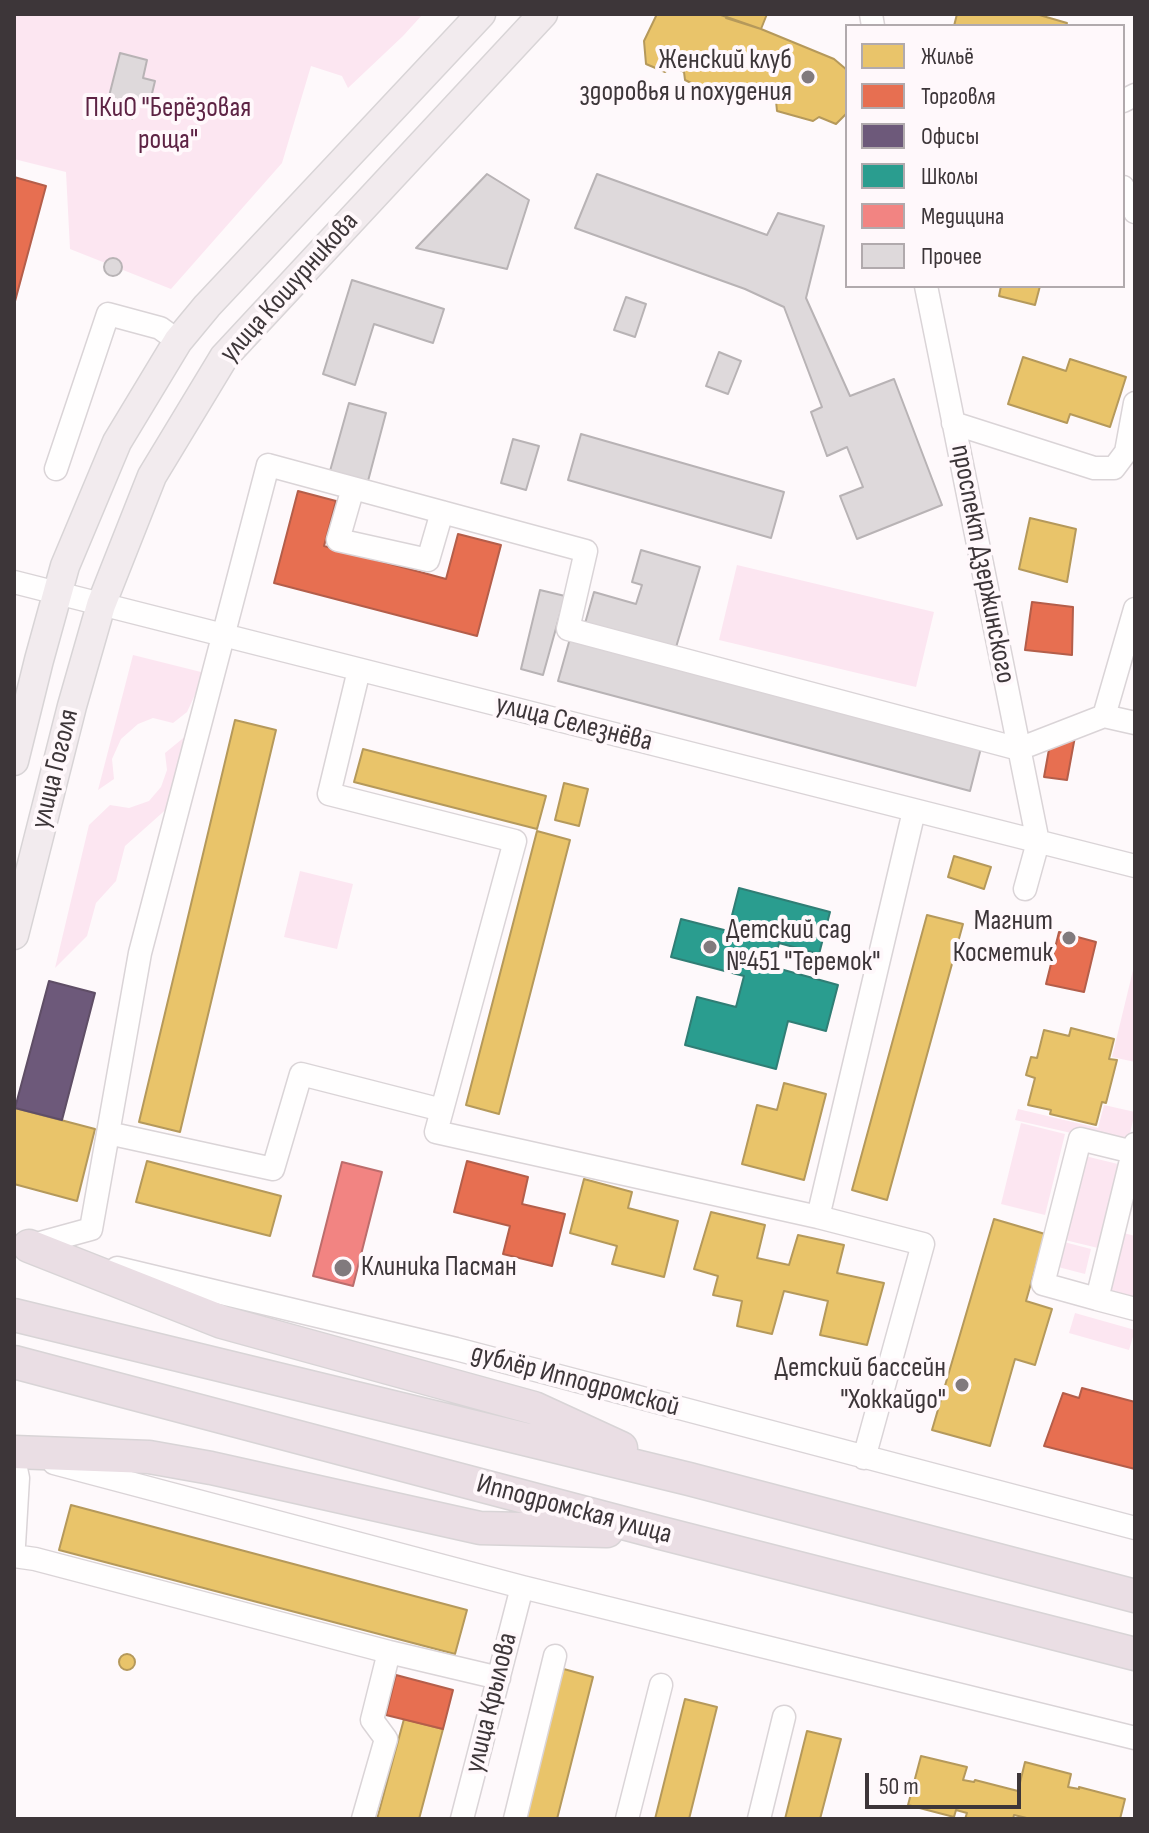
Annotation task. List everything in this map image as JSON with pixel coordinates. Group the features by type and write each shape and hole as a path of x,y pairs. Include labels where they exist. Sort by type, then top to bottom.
{"highway":[{"path":"22,1244 222,1322 534,1408 689,1479"},
{"name":"Ипподромская улица","path":"14,1315 689,1479 1135,1596"},
{"name":"Ипподромская улица","path":"14,1362 1135,1654"},
{"path":"14,1452 149,1457 480,1528 661,1533"},
{"path":"1101,1587 1135,1585"},
{"path":"1100,1645 1135,1665"}],"main road":[{"name":"улица Кошурникова","path":"58,593 70,555 117,442 178,341 207,306 481,14"},
{"name":"улица Кошурникова","path":"101,605 152,476 224,357 543,14"},
{"name":"улица Гоголя","path":"14,761 58,593"},
{"name":"улица Гоголя","path":"14,935 101,605"}],"street":[{"path":"1125,191 1135,212"},
{"name":"проспект Дзержинского","path":"926,288 1038,842"},
{"path":"56,469 108,314 160,328 178,341"},
{"path":"953,423 1094,468 1114,468 1126,452 1135,403"},
{"path":"22,1244 91,1229 140,953 268,465 586,551 568,629 1019,749 1104,716 1135,723"},
{"path":"353,488 338,540 428,560 442,512"},
{"name":"улица Селезнёва","path":"14,582 1135,866"},
{"path":"1104,716 1135,609"},
{"path":"359,670 329,794 515,841 436,1132 818,1217 923,1244 864,1458"},
{"path":"818,1217 914,811"},
{"path":"1025,889 1038,842"},
{"path":"108,1133 273,1169 301,1074 442,1110"},
{"path":"1097,1299 1134,1148 1080,1139 1043,1284 1097,1299 1135,1309"},
{"name":"дублёр Ипподромской","path":"22,1244 456,1349 1135,1528"},
{"path":"14,1452 522,1587 1135,1738"},
{"path":"14,1459 18,1478 14,1545"},
{"path":"14,1556 499,1678"},
{"name":"улица Крылова","path":"462,1819 522,1587"},
{"path":"363,1819 386,1739 372,1720 389,1652"},
{"path":"515,1819 555,1656"},
{"path":"627,1819 661,1685"},
{"path":"759,1819 784,1717"}],"green space":[{"name":"ПКиО \"Берёзовая роща\"","path":"14,14 423,14 348,88 342,76 311,66 282,163 171,289 70,249 66,172 14,159"},
{"path":"737,565 934,612 916,687 719,640"},
{"path":"133,655 205,673 187,712 173,723 153,718 138,724 121,739 112,759 114,779 98,790"},
{"path":"187,735 171,805 125,846 116,881 96,903 87,936 55,968 89,825 110,805 129,808 149,801 161,787 167,770 165,753"},
{"path":"300,871 353,884 337,949 284,937"},
{"path":"1135,962 1135,1062 1112,1057"},
{"path":"1104,1105 1135,1112 1127,1146 1015,1120 1018,1109 1098,1128"},
{"path":"1021,1123 1065,1134 1045,1215 1001,1204"},
{"path":"1085,1156 1122,1165 1102,1249 1065,1240"},
{"path":"1120,1232 1135,1236 1135,1306 1100,1297"},
{"path":"1064,1242 1091,1249 1085,1274 1058,1267"},
{"path":"1075,1313 1135,1330 1129,1350 1069,1333"}],"building: Жильё":[{"path":"657,14 718,14 761,29 834,59 845,68 845,115 836,124 819,117 813,121 777,111 776,101 724,84 716,95 685,80 684,72 673,66 665,72 646,64 644,41"},
{"path":"727,14 767,14 761,29 726,18"},
{"path":"957,14 1036,14 1067,23 1067,24 954,24"},
{"path":"1001,288 1039,288 1035,305 999,296"},
{"path":"1023,357 1066,371 1070,359 1126,377 1110,427 1070,414 1067,423 1008,404"},
{"path":"1030,518 1076,529 1067,582 1019,569"},
{"path":"235,720 276,730 180,1132 139,1122"},
{"path":"363,749 546,796 537,829 354,782"},
{"path":"564,783 588,789 579,826 555,820"},
{"path":"537,831 570,840 499,1114 466,1105"},
{"path":"954,856 991,867 984,889 948,877"},
{"path":"927,915 963,924 887,1200 852,1190"},
{"path":"1071,1028 1114,1039 1109,1059 1117,1060 1106,1103 1102,1102 1096,1125 1050,1114 1051,1110 1028,1105 1035,1078 1026,1075 1031,1057 1037,1058 1044,1030 1069,1036"},
{"path":"784,1083 826,1094 804,1180 742,1164 757,1105 777,1110"},
{"path":"15,1108 95,1129 77,1201 14,1184"},
{"path":"147,1161 281,1196 270,1236 136,1202"},
{"path":"584,1179 632,1192 628,1208 678,1221 664,1277 612,1264 617,1246 570,1233"},
{"path":"711,1212 765,1225 757,1258 789,1265 798,1235 844,1245 837,1273 884,1283 867,1345 820,1335 828,1301 784,1291 772,1334 737,1326 742,1301 713,1295 718,1276 694,1269"},
{"path":"994,1219 1045,1234 1026,1301 1052,1309 1035,1365 1015,1359 990,1446 932,1430"},
{"path":"71,1505 467,1610 455,1654 59,1550"},
{"path":"124,1654 130,1654 135,1662 133,1668 124,1670 119,1665 119,1659"},
{"path":"560,1668 593,1677 557,1819 522,1819"},
{"path":"685,1699 717,1707 689,1819 655,1819"},
{"path":"404,1719 443,1729 419,1819 377,1819"},
{"path":"807,1731 841,1739 820,1819 785,1819"},
{"path":"921,1756 967,1767 963,1780 1018,1791 1025,1762 1071,1774 1068,1787 1125,1799 1120,1819 1031,1819 1014,1815 1013,1819 965,1819 967,1813 956,1810 954,1817 908,1805"}],"building: Торговля":[{"path":"14,177 46,186 14,305"},
{"path":"298,491 336,501 324,546 446,579 458,534 501,545 477,636 274,583"},
{"path":"1032,602 1073,607 1072,655 1025,650"},
{"path":"1053,727 1076,731 1067,780 1044,777"},
{"path":"1059,932 1096,942 1084,992 1046,984"},
{"path":"467,1161 528,1177 522,1204 565,1214 552,1266 503,1254 510,1226 454,1212"},
{"path":"1082,1388 1135,1402 1135,1469 1044,1446 1063,1393 1079,1398"},
{"path":"396,1675 453,1690 443,1729 386,1715"}],"building: Офисы":[{"path":"49,981 95,993 62,1120 15,1108"}],"building: Школы":[{"path":"739,888 830,912 819,954 779,943 773,967 838,985 826,1031 788,1021 776,1069 685,1045 697,997 736,1007 744,976 671,957 681,919 728,931"}],"building: Медицина":[{"path":"342,1162 382,1172 353,1286 313,1276"}],"building: Прочее":[{"path":"120,53 147,60 143,78 155,81 149,106 135,103 132,119 105,112"},
{"path":"487,174 529,200 507,269 416,248"},
{"path":"597,174 767,235 778,213 824,226 806,298 850,396 894,379 942,505 857,539 840,496 863,487 847,447 827,456 811,412 822,407 784,307 745,289 575,228"},
{"path":"109,258 117,258 122,267 120,274 109,276 104,271 104,263"},
{"path":"352,280 444,309 433,343 374,324 355,385 323,374"},
{"path":"626,297 646,304 635,337 614,330"},
{"path":"719,352 741,361 728,394 706,386"},
{"path":"349,403 386,413 368,481 330,471"},
{"path":"581,434 784,492 771,538 568,480"},
{"path":"513,439 539,446 526,490 501,483"},
{"path":"641,550 700,567 674,654 584,627 594,592 636,604 642,585 632,582"},
{"path":"540,590 565,596 543,675 521,669"},
{"path":"571,635 982,744 970,791 558,681"}],"place":[{"name":"Женский клуб здоровья и похудения","path":"808,77"},
{"name":"Магнит Косметик","path":"1069,938"},
{"name":"Детский сад №451 \"Теремок\"","path":"710,947"},
{"name":"Клиника Пасман","path":"343,1268"},
{"name":"Детский бассейн \"Хоккайдо\"","path":"962,1385"}]}
